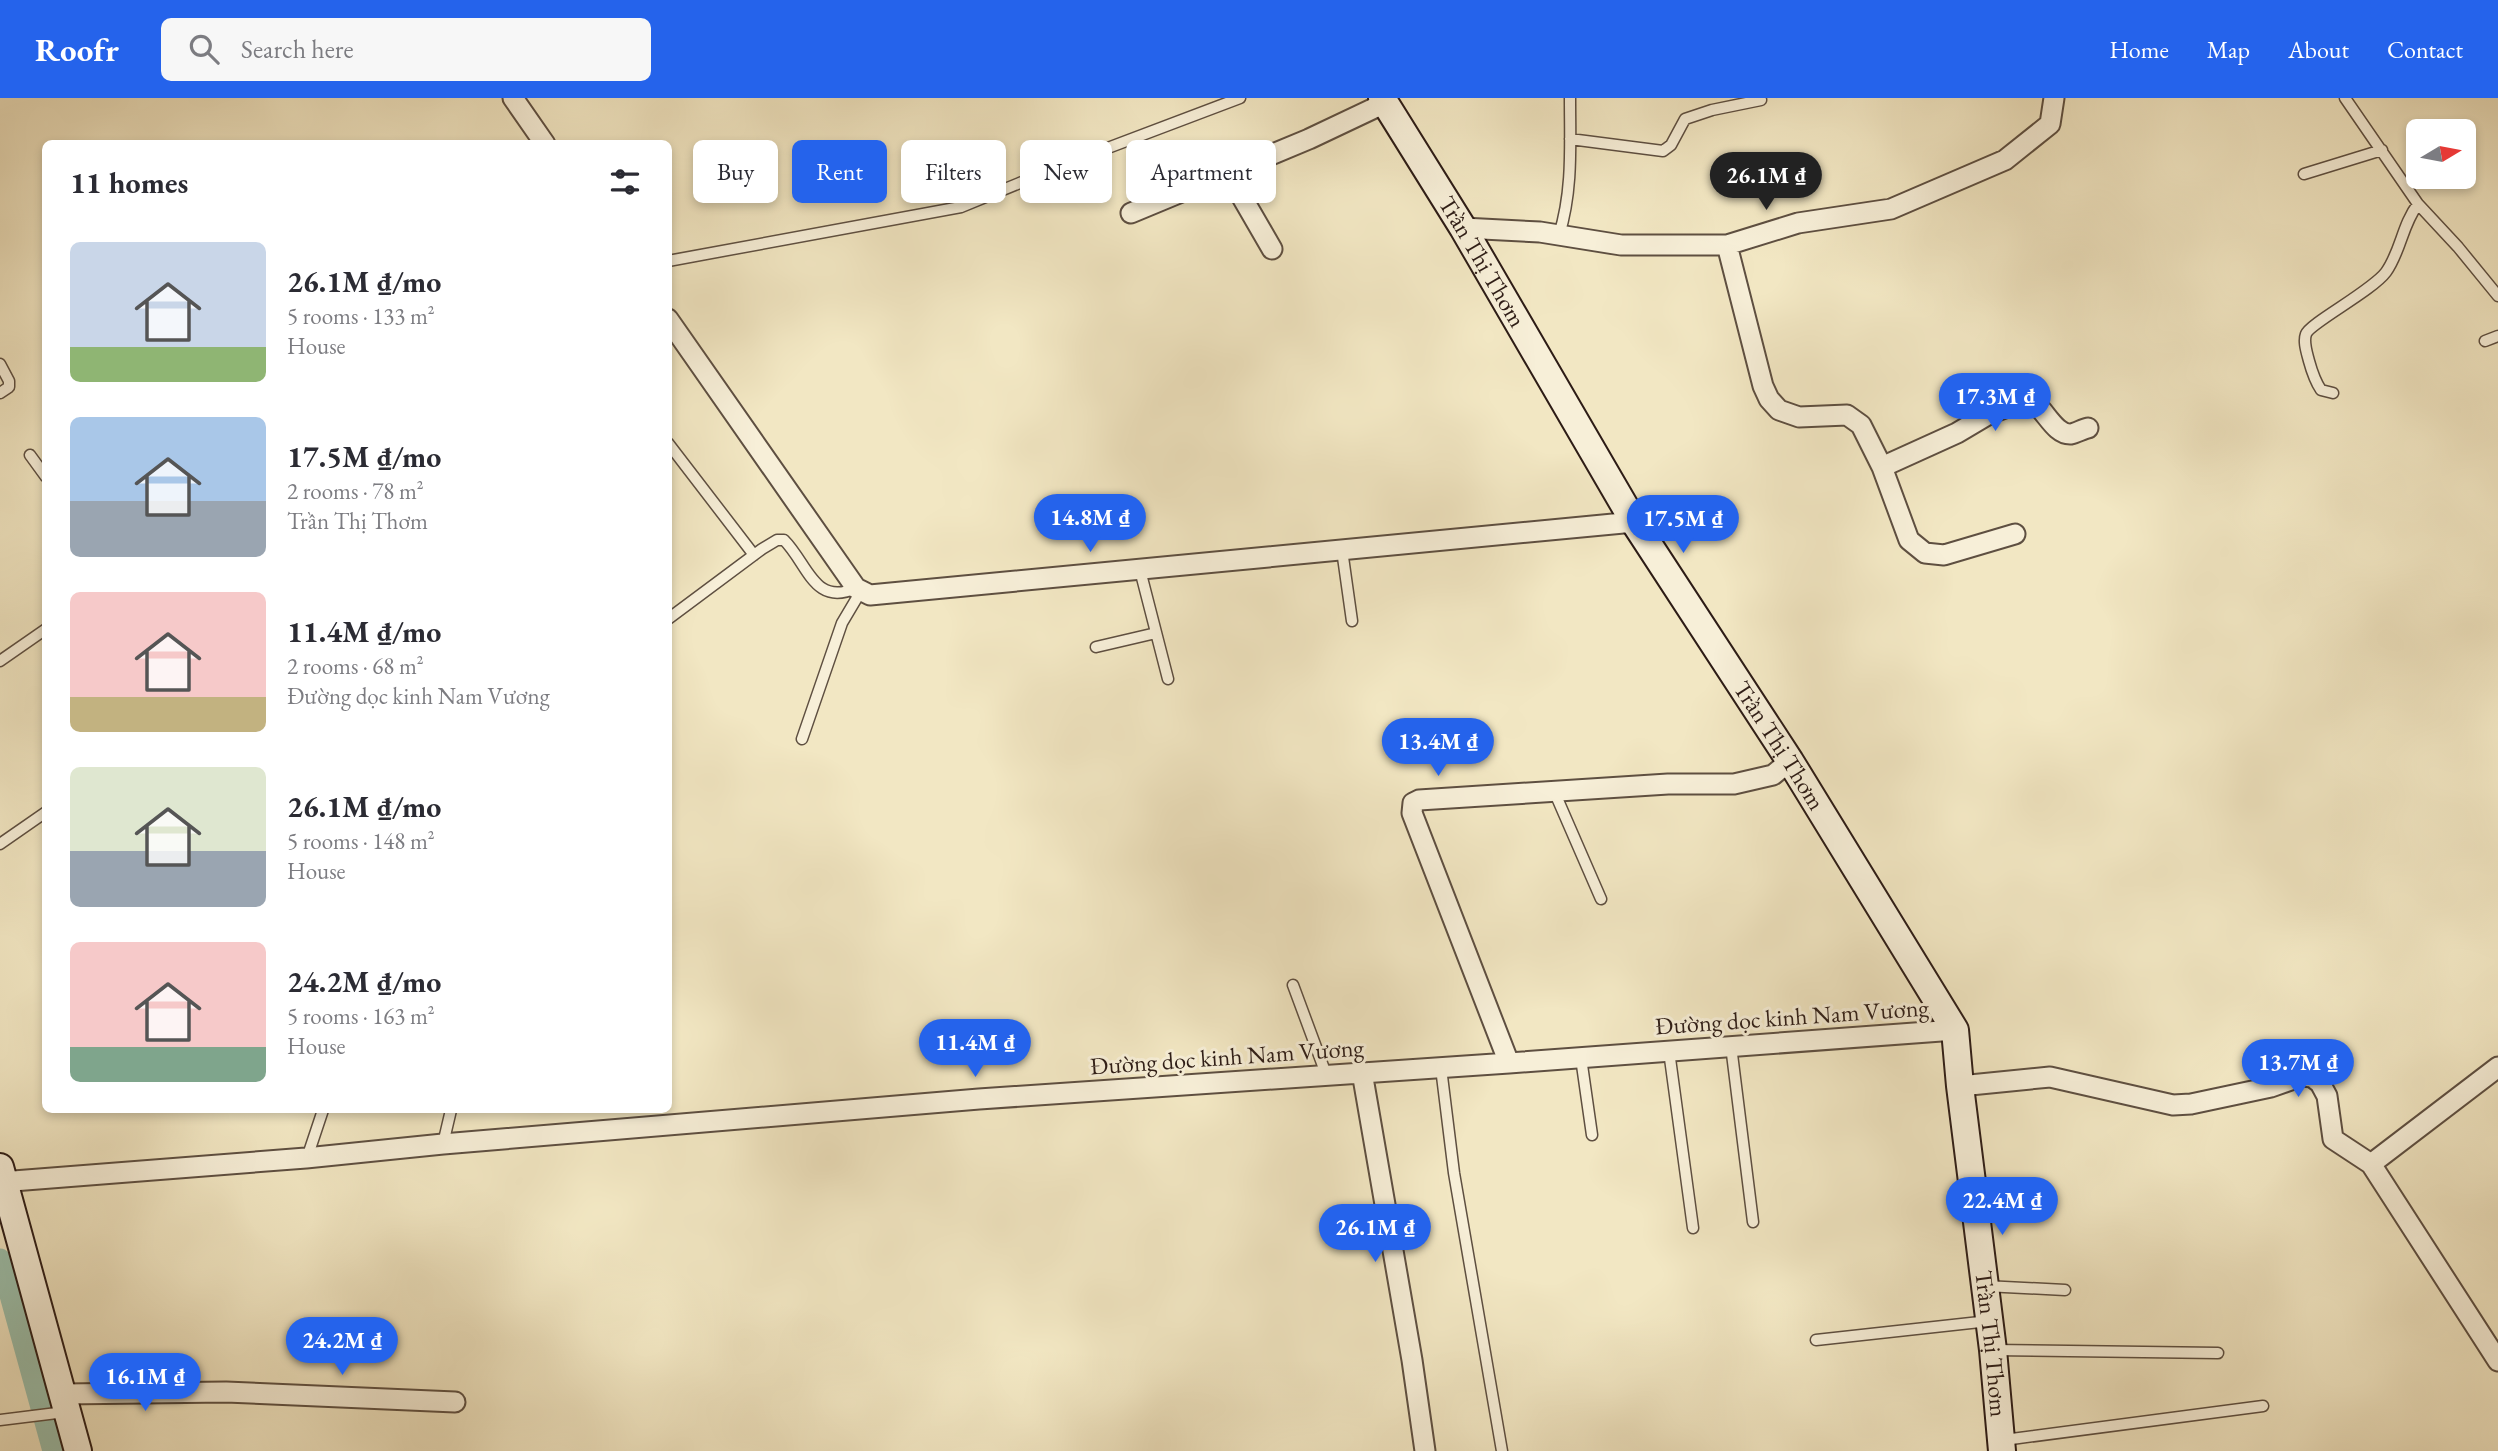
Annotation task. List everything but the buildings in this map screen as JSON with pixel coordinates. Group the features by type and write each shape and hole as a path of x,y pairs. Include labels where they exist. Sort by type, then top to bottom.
{"street":[{"path":"513,98 542,140"},
{"path":"1462,228 1559,236 1621,245 1727,246 1798,223 1891,209 2005,160 2050,124 2054,98"},
{"path":"1276,153 1384,100"},
{"name":"Trần Thị Thơm","path":"1384,100 1634,522 1790,761 1955,1030 1993,1350 2001,1446"},
{"path":"1132,213 1156,203"},
{"path":"1245,203 1272,249"},
{"path":"1727,246 1763,386 1769,399 1779,410 1799,417 1847,415 1861,425 1882,467 1909,540 1925,553 1944,555 2015,534"},
{"path":"672,325 858,589 870,595 1634,522"},
{"path":"1882,467 1946,438 1989,414 2028,398 2036,402 2061,431 2070,434 2088,428"},
{"path":"1509,1063 1411,806 1419,800 1668,784 1734,783 1773,775 1790,761"},
{"name":"Đường dọc kinh Nam Vương","path":"1,1177 306,1158 979,1098 1441,1068 1955,1030"},
{"path":"2371,1164 2498,1068"},
{"path":"1362,1072 1425,1451"},
{"path":"1960,1086 2050,1077 2173,1105 2191,1104 2271,1087 2302,1076 2312,1077 2320,1083 2327,1096 2333,1139 2371,1164 2498,1361"},
{"path":"1,1177 60,1406 78,1451"},
{"path":"60,1406 226,1392 455,1402"}],"lane":[{"path":"672,260 961,207 1240,98"},
{"path":"1559,236 1566,210 1571,169 1570,98"},
{"path":"2346,98 2418,204 2498,296"},
{"path":"1570,139 1663,151 1671,145 1685,119 1712,110 1761,100"},
{"path":"2304,174 2382,150"},
{"path":"2333,393 2321,390 2315,382 2305,342 2306,333 2346,306 2385,273 2398,247 2404,225 2418,204"},
{"path":"2485,341 2498,336"},
{"path":"0,364 9,381 9,387 0,393"},
{"path":"672,448 754,555"},
{"path":"30,455 42,472"},
{"path":"672,617 777,540 785,540 812,579 825,592 836,594 858,589"},
{"path":"1342,550 1352,621"},
{"path":"1140,570 1168,680"},
{"path":"802,739 842,623 858,589"},
{"path":"0,661 42,632"},
{"path":"1096,647 1156,633"},
{"path":"1554,791 1601,899"},
{"path":"0,844 42,815"},
{"path":"1293,985 1326,1074"},
{"path":"1731,1045 1752,1222"},
{"path":"1669,1050 1693,1228"},
{"path":"1581,1058 1592,1135"},
{"path":"1441,1068 1454,1173 1502,1451"},
{"path":"306,1158 322,1113"},
{"path":"443,1144 450,1113"},
{"path":"1985,1286 2065,1290"},
{"path":"1816,1340 1989,1321"},
{"path":"1993,1350 2218,1353"},
{"path":"0,1420 29,1417 60,1406"},
{"path":"2001,1446 2263,1406"}],"waterway":[{"path":"0,1259 53,1451"}]}
